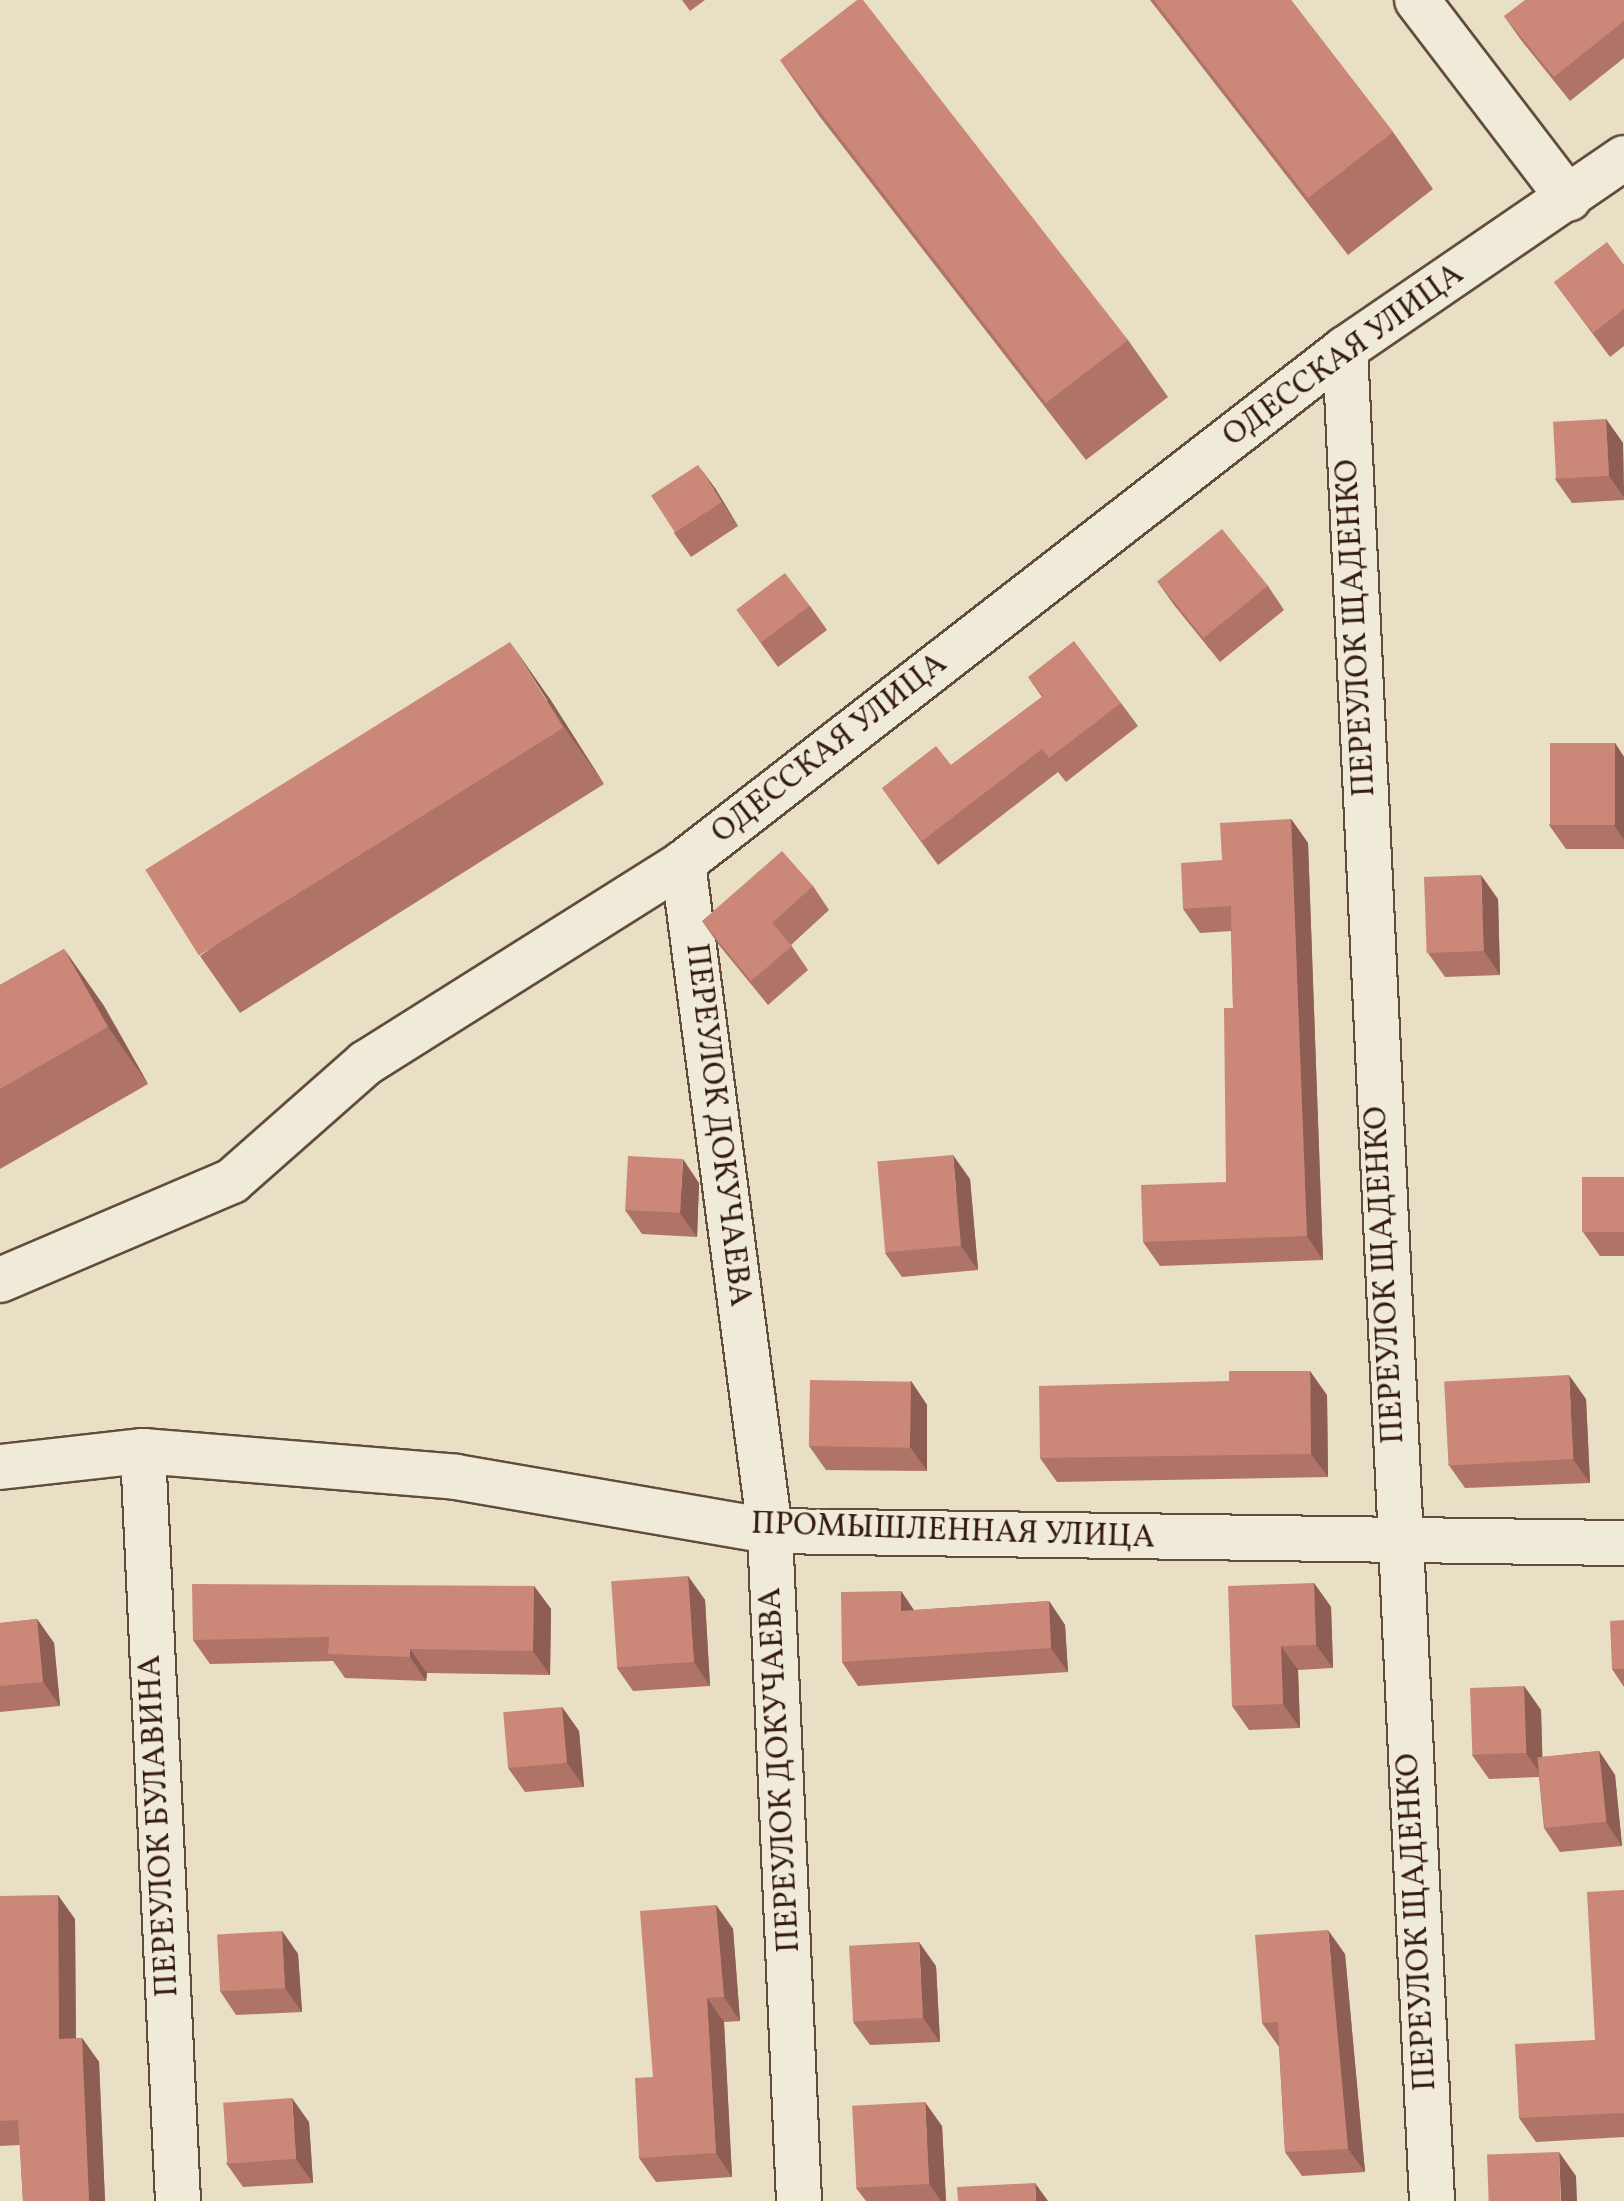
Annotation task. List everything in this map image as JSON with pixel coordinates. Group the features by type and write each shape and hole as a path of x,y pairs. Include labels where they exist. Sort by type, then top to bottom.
{"street":[{"path":"1417,0 1569,199"},
{"name":"ОДЕССКАЯ УЛИЦА","path":"0,1280 232,1181 366,1063 683,863 1345,349 1569,199 1624,158"},
{"name":"ПЕРЕУЛОК ЩАДЕНКО","path":"1345,349 1432,2201"},
{"name":"ПЕРЕУЛОК ДОКУЧАЕВА","path":"683,863 770,1531 799,2201"},
{"name":"ПРОМЫШЛЕННАЯ УЛИЦА","path":"0,1467 143,1451 456,1477 770,1531 1399,1543 1624,1543"},
{"name":"ПЕРЕУЛОК БУЛАВИНА","path":"143,1451 178,2201"}],"building":[{"path":"857,0 863,0 1128,340 1046,403 780,60"},
{"path":"1154,0 1291,0 1393,132 1308,198"},
{"path":"1525,0 1624,0 1624,21 1554,77 1504,16"},
{"path":"1607,242 1624,265 1624,309 1593,333 1554,282"},
{"path":"1606,419 1609,476 1556,479 1553,422"},
{"path":"698,465 722,502 675,532 651,495"},
{"path":"1222,529 1268,586 1203,638 1157,581"},
{"path":"785,573 810,606 761,642 736,610"},
{"path":"1074,641 1121,703 1049,758 1042,749 922,841 882,788 936,746 951,765 1043,696 1028,677"},
{"path":"510,642 564,728 199,956 145,870"},
{"path":"1550,743 1615,743 1615,825 1550,825"},
{"path":"1291,819 1307,1236 1143,1242 1141,1185 1226,1182 1224,1008 1233,1008 1231,906 1183,909 1181,863 1222,860 1220,823"},
{"path":"782,851 813,886 772,923 792,946 751,981 702,921"},
{"path":"1481,875 1484,951 1427,953 1424,877"},
{"path":"64,949 108,1027 0,1089 0,985"},
{"path":"953,1155 961,1246 885,1252 877,1162"},
{"path":"628,1156 683,1159 680,1213 625,1210"},
{"path":"1582,1177 1624,1177 1624,1232 1582,1232"},
{"path":"1229,1371 1310,1371 1311,1454 1040,1458 1039,1386 1229,1381"},
{"path":"1569,1375 1573,1459 1449,1465 1444,1382"},
{"path":"810,1380 911,1382 910,1448 809,1446"},
{"path":"688,1576 694,1662 617,1667 611,1581"},
{"path":"1314,1583 1316,1645 1281,1646 1283,1704 1232,1706 1228,1586"},
{"path":"192,1584 534,1586 533,1651 410,1649 410,1657 328,1654 329,1637 193,1640"},
{"path":"901,1591 901,1611 1049,1601 1051,1648 842,1662 841,1592"},
{"path":"37,1619 43,1682 0,1686 0,1623"},
{"path":"1624,1620 1624,1669 1612,1669 1610,1621"},
{"path":"1524,1686 1526,1753 1472,1755 1470,1688"},
{"path":"562,1707 567,1763 508,1768 503,1712"},
{"path":"1599,1751 1606,1822 1545,1828 1537,1757"},
{"path":"1624,1890 1624,2113 1519,2118 1515,2044 1595,2040 1587,1892"},
{"path":"58,1895 59,2039 82,2038 89,2201 23,2201 18,2120 0,2121 0,1896"},
{"path":"716,1905 724,1997 707,1998 716,2153 639,2158 635,2078 653,2077 640,1911"},
{"path":"1328,1930 1348,2149 1285,2152 1278,2022 1262,2023 1255,1935"},
{"path":"282,1931 285,1988 220,1991 217,1934"},
{"path":"919,1942 923,2018 853,2022 849,1946"},
{"path":"292,2098 296,2159 227,2164 223,2103"},
{"path":"925,2102 929,2184 856,2188 852,2106"},
{"path":"1559,2152 1561,2201 1489,2201 1487,2155"},
{"path":"1035,2183 1036,2201 958,2201 957,2187"}]}
